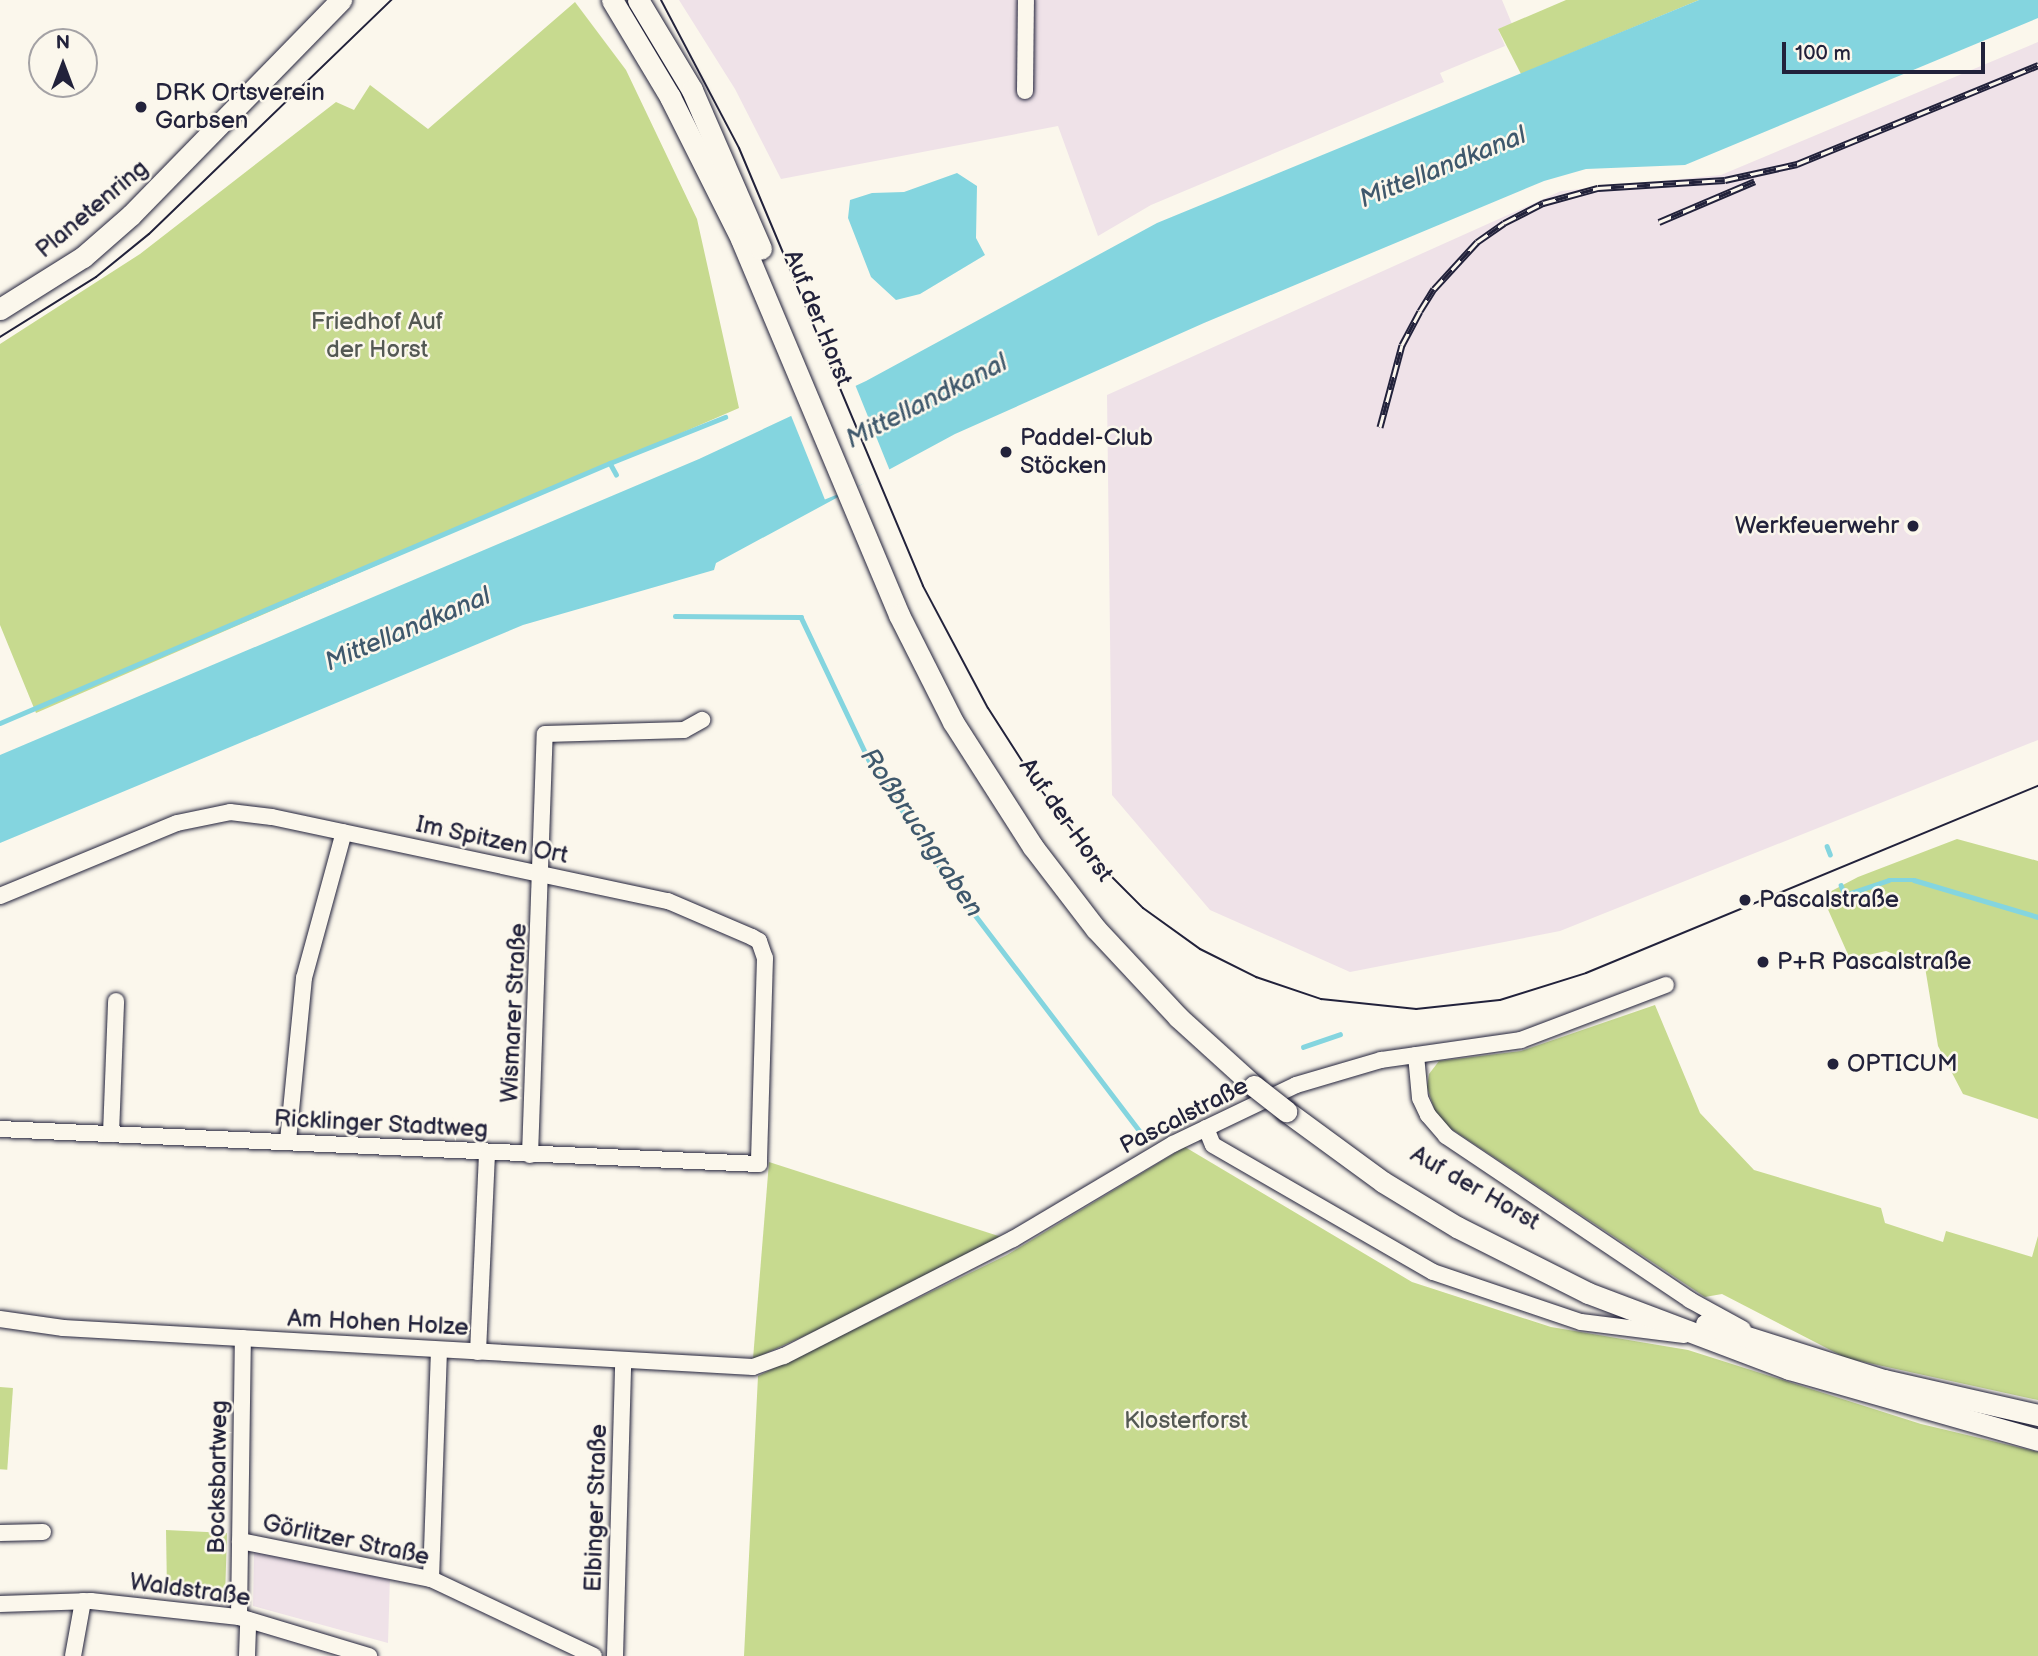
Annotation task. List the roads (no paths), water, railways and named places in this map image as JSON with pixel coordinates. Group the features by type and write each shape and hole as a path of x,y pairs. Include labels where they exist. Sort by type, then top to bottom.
{"street":[{"name":"Planetenring","path":"327,18 341,0"},
{"name":"Planetenring","path":"0,309 83,257 131,215 347,0"},
{"name":"Auf der Horst","path":"612,0 707,167 809,383"},
{"name":"Auf der Horst","path":"638,0 697,102 858,502 938,665 1045,841 1130,946 1261,1083 1383,1182 1457,1227 1588,1293 1700,1337 1880,1398 2038,1440"},
{"path":"1025,91 1026,0"},
{"name":"Wismarer Straße","path":"530,1155 545,734 684,730 702,720"},
{"name":"Im Spitzen Ort","path":"0,896 202,815 230,812 344,832 668,901 759,941 765,958 759,1164"},
{"path":"288,1141 302,990 344,832"},
{"name":"Pascalstraße","path":"753,1367 784,1356 1013,1239 1206,1128 1296,1085 1416,1055 1521,1040 1666,985"},
{"path":"111,1134 116,1002"},
{"name":"Auf der Horst","path":"1416,1055 1420,1098 1428,1115 1446,1136 1690,1300 1795,1355"},
{"name":"Auf der Horst","path":"1293,1108 1391,1171 1506,1237 1596,1280 1795,1355 2038,1415"},
{"name":"Auf der Horst","path":"1206,1128 1213,1145 1394,1252 1468,1286 1581,1322 1700,1337"},
{"name":"Ricklinger Stadtweg","path":"0,1129 759,1164"},
{"path":"478,1352 487,1153"},
{"name":"Auf der Horst","path":"1553,1313 1586,1311 1591,1304 1588,1293"},
{"name":"Am Hohen Holze","path":"0,1319 64,1328 753,1367"},
{"name":"Bocksbartweg","path":"243,1338 240,1541 247,1656"},
{"path":"431,1579 439,1350"},
{"name":"Elbinger Straße","path":"615,1656 623,1361"},
{"path":"0,1533 43,1532"},
{"name":"Görlitzer Straße","path":"240,1541 431,1579 594,1656"},
{"path":"73,1656 83,1601"},
{"name":"Waldstraße","path":"0,1604 83,1601 243,1619 369,1656"}],"water":[{"name":"Mittellandkanal","path":"1699,0 2038,0 2038,18 1685,165 1586,169 1544,181 1204,323 955,434 716,563 714,570 523,625 0,843 0,755 699,459 866,381 1157,223"},
{"path":"957,173 977,186 976,238 985,255 920,294 896,300 871,277 848,218 850,200 872,193 904,192"}],"waterway":[{"path":"610,463 725,417"},
{"path":"0,723 610,463 616,474"},
{"name":"Roßbruchgraben","path":"675,616 801,617 869,760 947,878 1142,1134"},
{"name":"Roßbruchgraben","path":"1827,846 1830,854"},
{"name":"Roßbruchgraben","path":"1841,885 1845,895 1889,880 1914,880 2038,917"},
{"name":"Roßbruchgraben","path":"1303,1047 1340,1034"}],"tram line":[{"path":"0,337 96,277 149,234 391,0"},
{"path":"661,0 739,148 923,586 988,708 1038,786 1095,860 1143,908 1200,949 1256,977 1321,999 1416,1009 1500,1000 1586,973 2038,786"}],"railway":[{"path":"1380,427 1402,345 1420,311 1434,289 1477,242 1504,223 1543,203 1598,188 1725,180 1797,164 2038,65"},
{"path":"1659,222 1755,181"}],"place":[{"name":"DRK Ortsverein Garbsen","path":"141,107"},
{"name":"Paddel-Club Stöcken","path":"1006,452"},
{"name":"Werkfeuerwehr","path":"1913,526"},
{"name":"Pascalstraße","path":"1745,900"},
{"name":"P+R Pascalstraße","path":"1763,962"},
{"name":"OPTICUM","path":"1833,1064"}],"park label":[{"name":"Friedhof Auf der Horst","path":"377,336"},
{"name":"Klosterforst","path":"1186,1421"}]}
